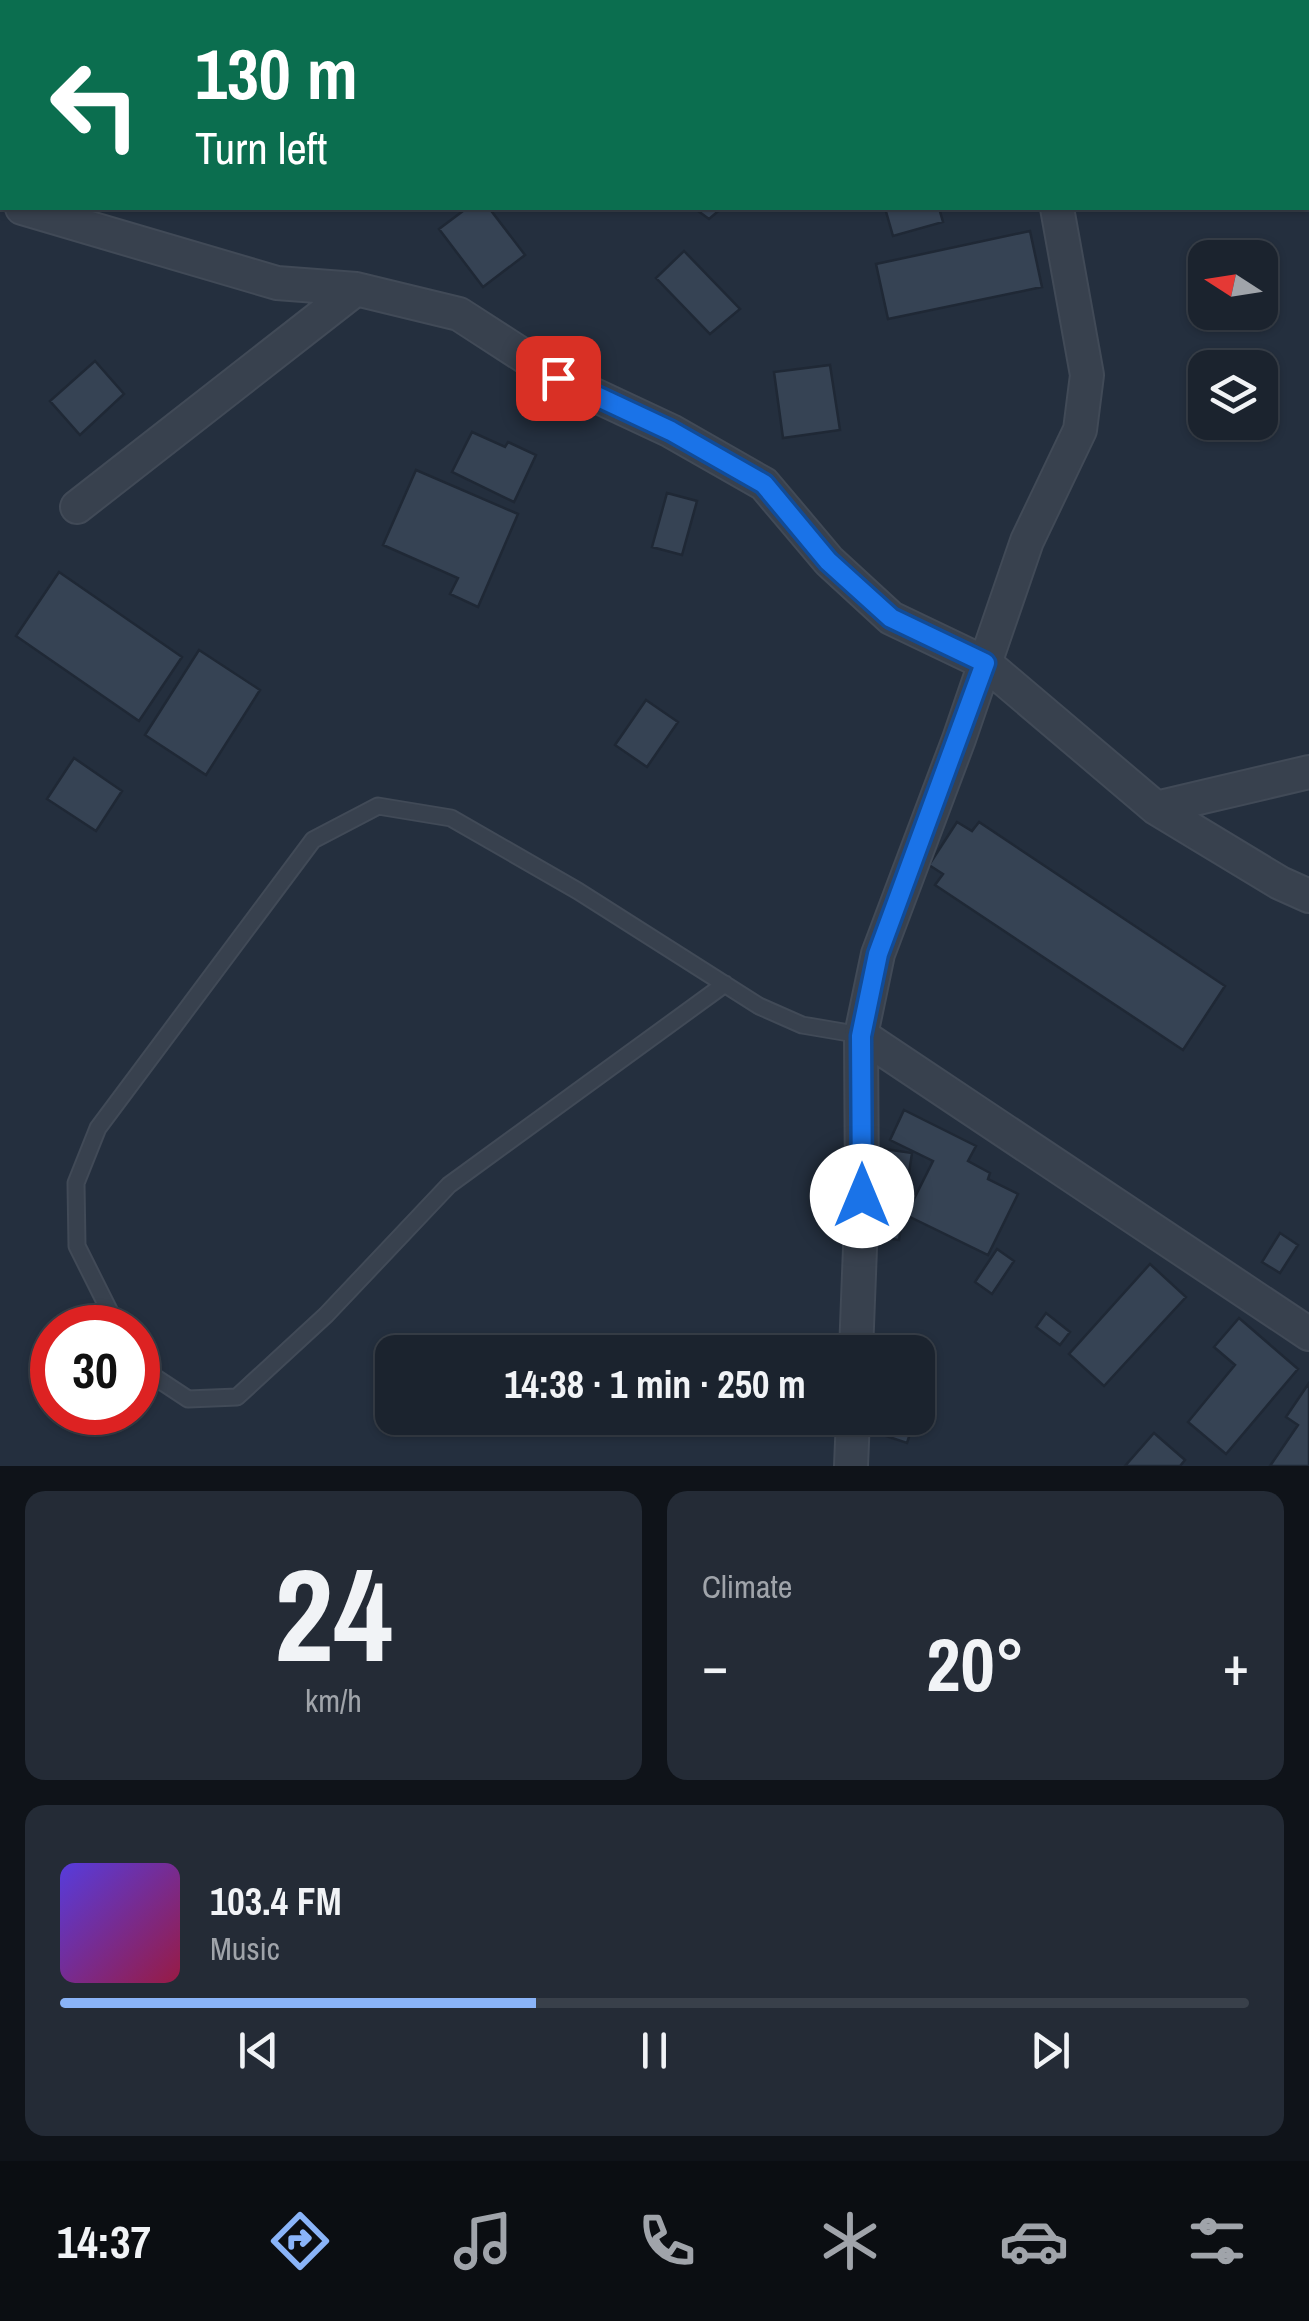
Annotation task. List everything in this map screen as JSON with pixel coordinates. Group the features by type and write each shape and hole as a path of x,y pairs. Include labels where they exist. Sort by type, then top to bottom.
{"street":[{"path":"29,210 277,283 356,289 460,314 558,378 671,431 764,484 828,561 891,618 985,663 1156,808 1309,896"},
{"path":"857,1335 862,1196 861,1036 878,954 1027,541 1080,430 1088,375 1057,210"},
{"path":"78,507 356,289"},
{"path":"1156,808 1309,772"},
{"path":"861,1036 1309,1334"},
{"path":"851,1466 852,1435"}],"lane":[{"path":"106,1305 77,1246 76,1183 98,1128 314,840 378,806 451,818 578,891 759,1006 802,1025 861,1036"},
{"path":"160,1381 188,1399 237,1397 326,1315 450,1185 725,984"}],"building":[{"path":"464,210 491,210 525,255 483,287 439,229"},
{"path":"697,210 720,210 709,219"},
{"path":"886,210 940,210 943,222 893,236"},
{"path":"1030,231 1042,287 888,319 876,264"},
{"path":"684,251 740,309 710,334 656,278"},
{"path":"95,361 124,394 80,435 50,401"},
{"path":"830,365 840,430 783,438 774,372"},
{"path":"472,432 536,455 514,502 452,472"},
{"path":"416,470 518,514 478,607 450,594 458,578 383,545"},
{"path":"667,493 697,501 682,555 652,547"},
{"path":"59,572 182,657 139,721 16,636"},
{"path":"199,650 260,690 206,775 145,735"},
{"path":"646,700 678,722 647,767 615,745"},
{"path":"74,758 122,791 96,831 47,799"},
{"path":"957,822 972,831 979,822 1225,986 1183,1050 935,885 943,874 929,865"},
{"path":"904,1110 976,1146 968,1161 990,1173 988,1179 1018,1194 988,1255 906,1215 933,1161 890,1140"},
{"path":"885,1149 912,1153 899,1240 871,1236"},
{"path":"1280,1233 1298,1245 1280,1273 1262,1262"},
{"path":"997,1249 1014,1261 992,1294 975,1282"},
{"path":"1150,1264 1186,1297 1104,1386 1069,1354"},
{"path":"1046,1313 1070,1332 1060,1345 1036,1327"},
{"path":"1239,1318 1298,1369 1226,1454 1188,1422 1235,1365 1214,1347"},
{"path":"1309,1383 1309,1466 1270,1466 1298,1425 1286,1417"},
{"path":"1154,1433 1185,1460 1180,1466 1125,1466"},
{"path":"883,1435 910,1435 907,1443"}],"route":[{"path":"558,378 671,431 764,484 828,561 891,618 985,663 878,954 861,1036 862,1196"}]}
